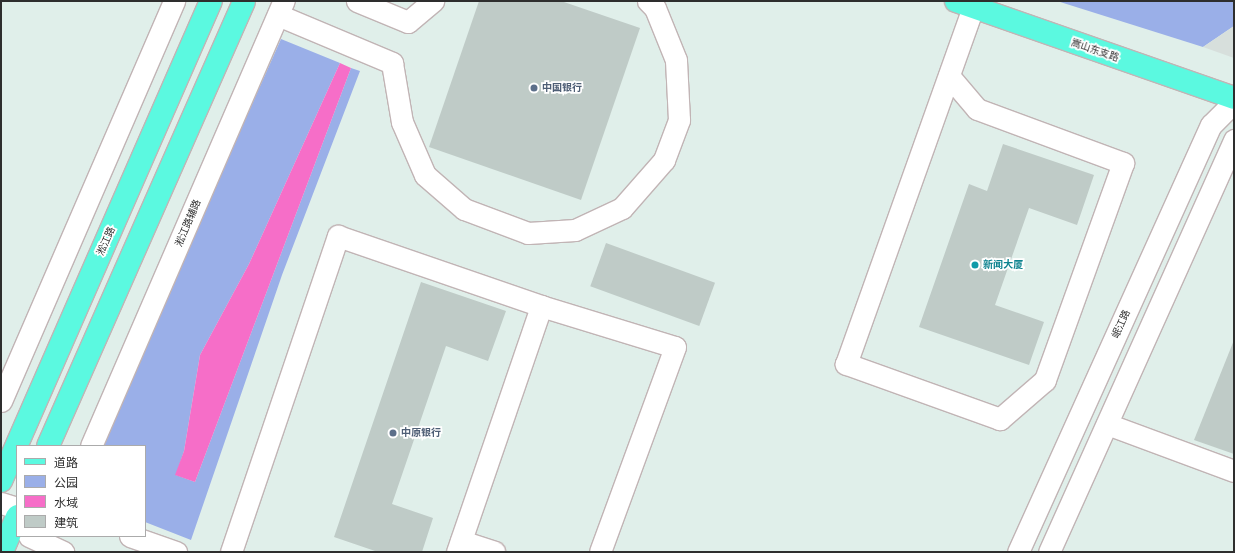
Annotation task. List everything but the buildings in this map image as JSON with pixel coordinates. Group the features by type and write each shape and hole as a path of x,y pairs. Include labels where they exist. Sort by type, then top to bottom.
{"main road":[{"name":"淞江路","path":"17,445 211,1"},
{"path":"48,445 244,1"},
{"name":"嵩山东支路","path":"964,4 1234,98"},
{"name":"淞江路","path":"1,481 16,447"},
{"path":"2,552 16,523"}],"street":[{"path":"1,401 174,1"},
{"path":"357,1 408,22 433,1"},
{"path":"281,8 392,63 402,122 425,175 464,209 528,233 575,230 622,208 664,160 678,120 676,60 656,8 648,1"},
{"path":"949,76 977,109 1123,163 1045,380 1000,420 846,364 949,76 964,4"},
{"name":"淞江路辅路","path":"92,445 281,8"},
{"name":"岷江路","path":"1018,552 1211,125 1234,102"},
{"path":"1049,552 1234,140"},
{"path":"231,552 338,236 541,306 675,347 600,552"},
{"path":"494,552 459,546 541,306"},
{"path":"1107,424 1234,471"},
{"path":"1,503 16,523"},
{"path":"38,537 54,547"},
{"path":"133,537 176,552"}],"green space":[{"path":"1057,1 1234,1 1234,26 1203,47"},
{"path":"281,39 340,63 249,264 200,355 184,451 176,475 195,482 351,68 360,71 282,275 191,540 146,522 146,445 100,445"}],"shaded area":[{"path":"1234,26 1234,58 1203,47"}],"water":[{"path":"340,63 351,68 195,482 175,475 184,451 200,355 249,264"}],"place":[{"name":"中国银行","path":"534,88"},
{"name":"新闻大厦","path":"975,265"},
{"name":"中原银行","path":"393,433"}]}
